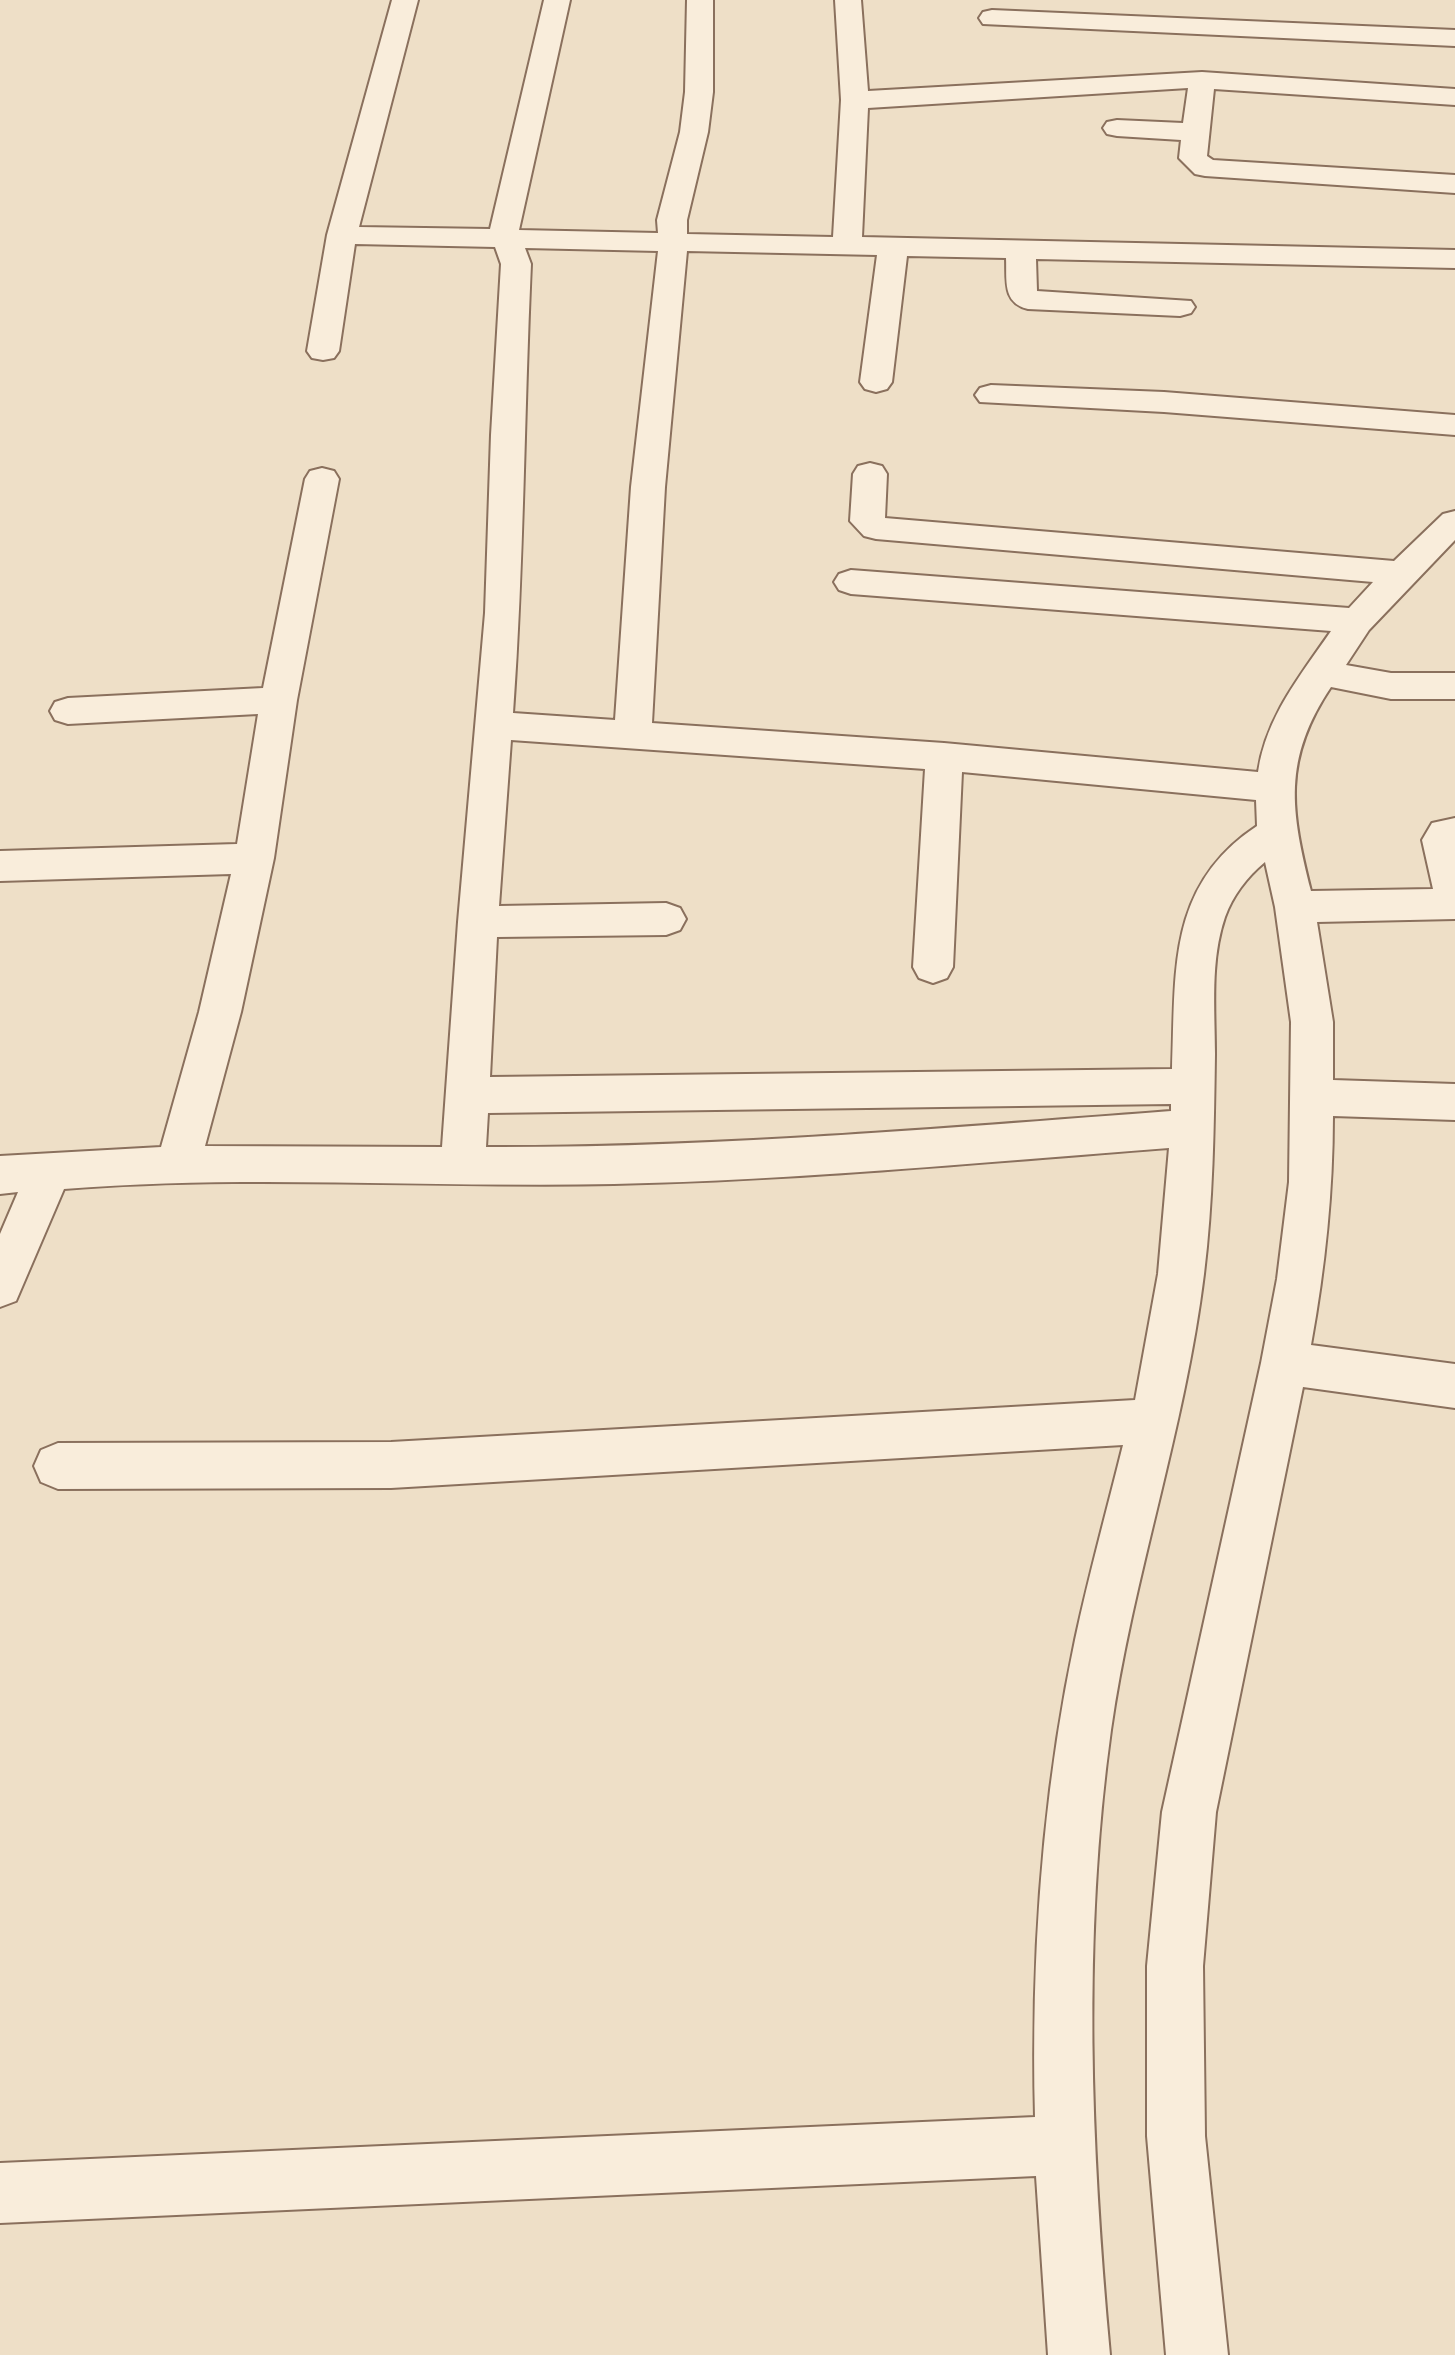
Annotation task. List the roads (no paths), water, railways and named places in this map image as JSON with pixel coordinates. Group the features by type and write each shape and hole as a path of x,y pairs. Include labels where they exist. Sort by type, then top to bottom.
{"street":[{"path":"323,351 342,235 405,0"},
{"path":"463,1167 478,922 503,613 507,435 516,264 504,230 557,0"},
{"path":"633,734 648,487 673,264 672,220 694,132 699,92 700,0"},
{"path":"847,246 855,100 848,0"},
{"path":"992,18 1455,38"},
{"path":"855,100 1202,80 1455,97"},
{"path":"1202,80 1193,158 1205,168 1455,184"},
{"path":"1117,128 1197,132"},
{"path":"342,235 1455,259"},
{"path":"876,382 893,247"},
{"path":"1021,250 1022,294 1028,300 1180,307"},
{"path":"991,395 1196,404 1455,425"},
{"path":"870,474 867,521 876,528 1402,573"},
{"path":"178,1165 220,1012 254,858 279,700 322,479"},
{"path":"1197,2355 1176,2136 1175,1966 1189,1812 1284,1363 1300,1279 1311,1182 1312,1022 1295,907 1276,810 1281,745 1298,707 1357,621 1402,573 1447,535"},
{"path":"851,582 1357,621"},
{"path":"1323,673 1391,686 1455,686"},
{"path":"68,711 279,700"},
{"path":"493,725 944,757 1276,810"},
{"path":"933,967 944,757"},
{"path":"1079,2355 1071,2275 1066,2145 1065,1928 1079,1778 1100,1642 1155,1421 1181,1275 1193,1107 1197,956 1205,915 1224,878 1253,847 1276,810"},
{"path":"1455,833 1446,833 1441,840 1455,897"},
{"path":"0,866 254,858"},
{"path":"1295,907 1455,904"},
{"path":"478,922 666,919"},
{"path":"467,1095 1193,1107"},
{"path":"1313,1097 1455,1102"},
{"path":"0,1175 178,1165 463,1167 767,1159 1193,1107"},
{"path":"0,1287 50,1170"},
{"path":"1284,1363 1455,1386"},
{"path":"58,1466 391,1465 1155,1421"},
{"path":"0,2193 1066,2145"}]}
